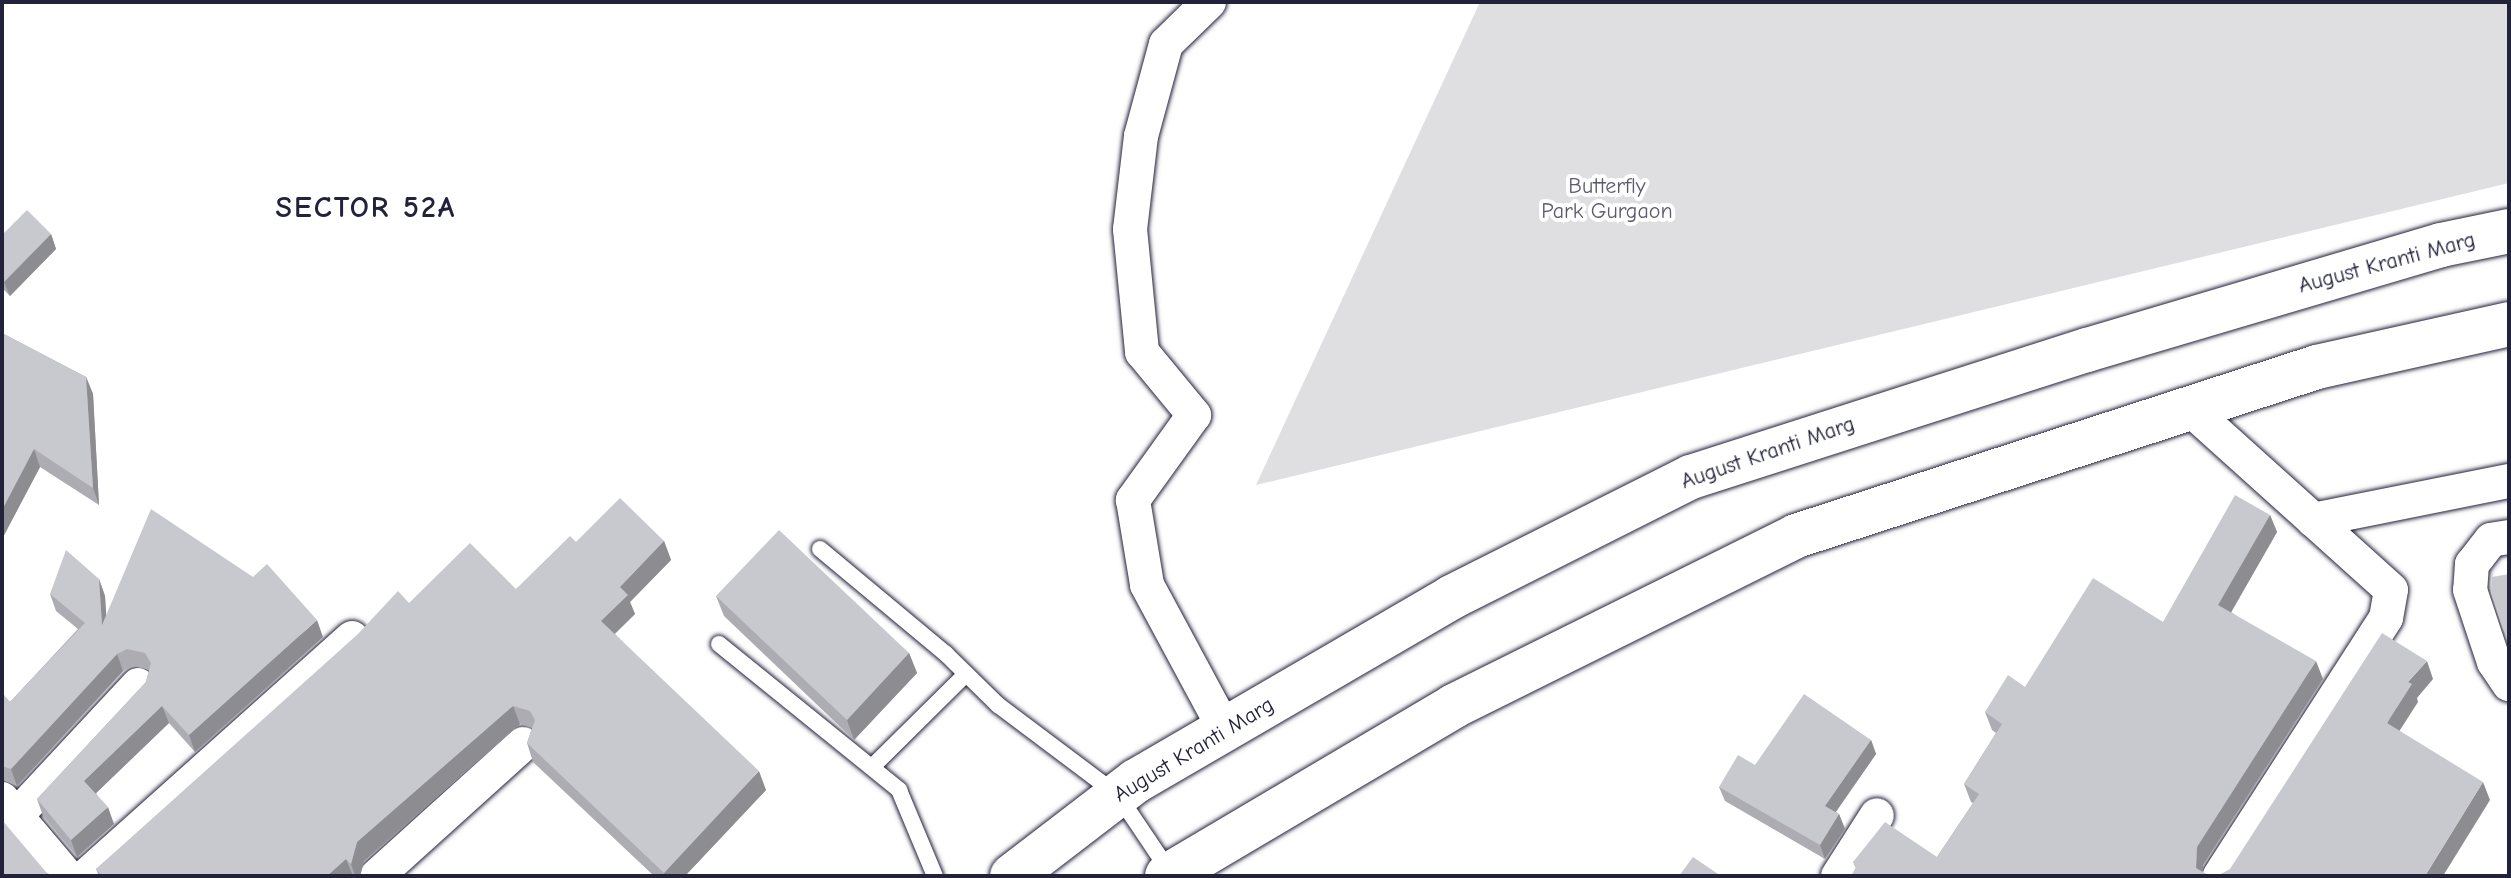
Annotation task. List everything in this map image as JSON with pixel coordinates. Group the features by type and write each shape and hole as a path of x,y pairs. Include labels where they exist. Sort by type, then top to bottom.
{"main road":[{"name":"August Kranti Marg","path":"1012,876 1118,795 1225,730 1452,597 1691,477 2087,350 2441,245 2509,231"},
{"path":"1169,875 1454,706 1796,536 2317,367 2509,324"}],"street":[{"path":"1209,2 1166,44 1141,136 1130,229 1142,352 1194,415 1133,500 1147,585 1225,730"},
{"path":"2188,407 2391,590 2386,618 2220,876"},
{"path":"2313,520 2509,481"},
{"path":"2509,537 2491,540 2472,564 2470,590 2494,662 2509,684"},
{"path":"86,876 352,638"},
{"path":"67,876 9,807 138,685"},
{"path":"377,876 523,744"},
{"path":"1838,876 1877,815"}],"lane":[{"path":"820,549 1065,760 1118,795 1169,875"},
{"path":"719,644 899,790 935,876"},
{"path":"872,767 966,674"}],"green space":[{"name":"Butterfly Park Gurgaon","path":"1480,2 2509,2 2509,183 1256,485"}],"building":[{"path":"27,210 51,234 4,282 2,235"},
{"path":"2,333 86,377 93,488 34,449 2,510"},
{"path":"2235,495 2270,515 2218,605 2316,661 2197,847 2196,868 2210,876 1851,876 1856,867 1853,862 1885,822 1937,857 1979,794 1964,784 2002,724 1985,712 2008,675 2025,687 2093,578 2163,622"},
{"path":"620,498 664,541 620,587 628,595 601,621 759,771 664,873 527,743 535,720 530,711 513,706 357,842 351,864 346,859 327,876 102,876 96,869 358,634 398,591 409,603 470,543 516,589 570,536 576,542"},
{"path":"151,509 253,577 267,564 317,620 189,735 162,706 84,781 108,807 71,840 37,799 146,682 151,663 145,653 127,649 117,654 11,769 2,766 2,693 10,702 85,623 50,594 66,550 99,579 102,625"},
{"path":"779,530 909,653 847,720 716,596"},
{"path":"2509,574 2509,638 2491,593 2492,577"},
{"path":"2382,633 2427,661 2408,682 2412,684 2387,723 2483,782 2425,876 2217,876 2230,869"},
{"path":"1804,694 1871,740 1825,806 1839,814 1820,845 1719,787 1738,755 1755,765"},
{"path":"2,820 46,872 52,876 2,876"},
{"path":"1693,857 1721,876 1679,876"}],"district":[{"name":"SECTOR 52A","path":"366,208"}]}
